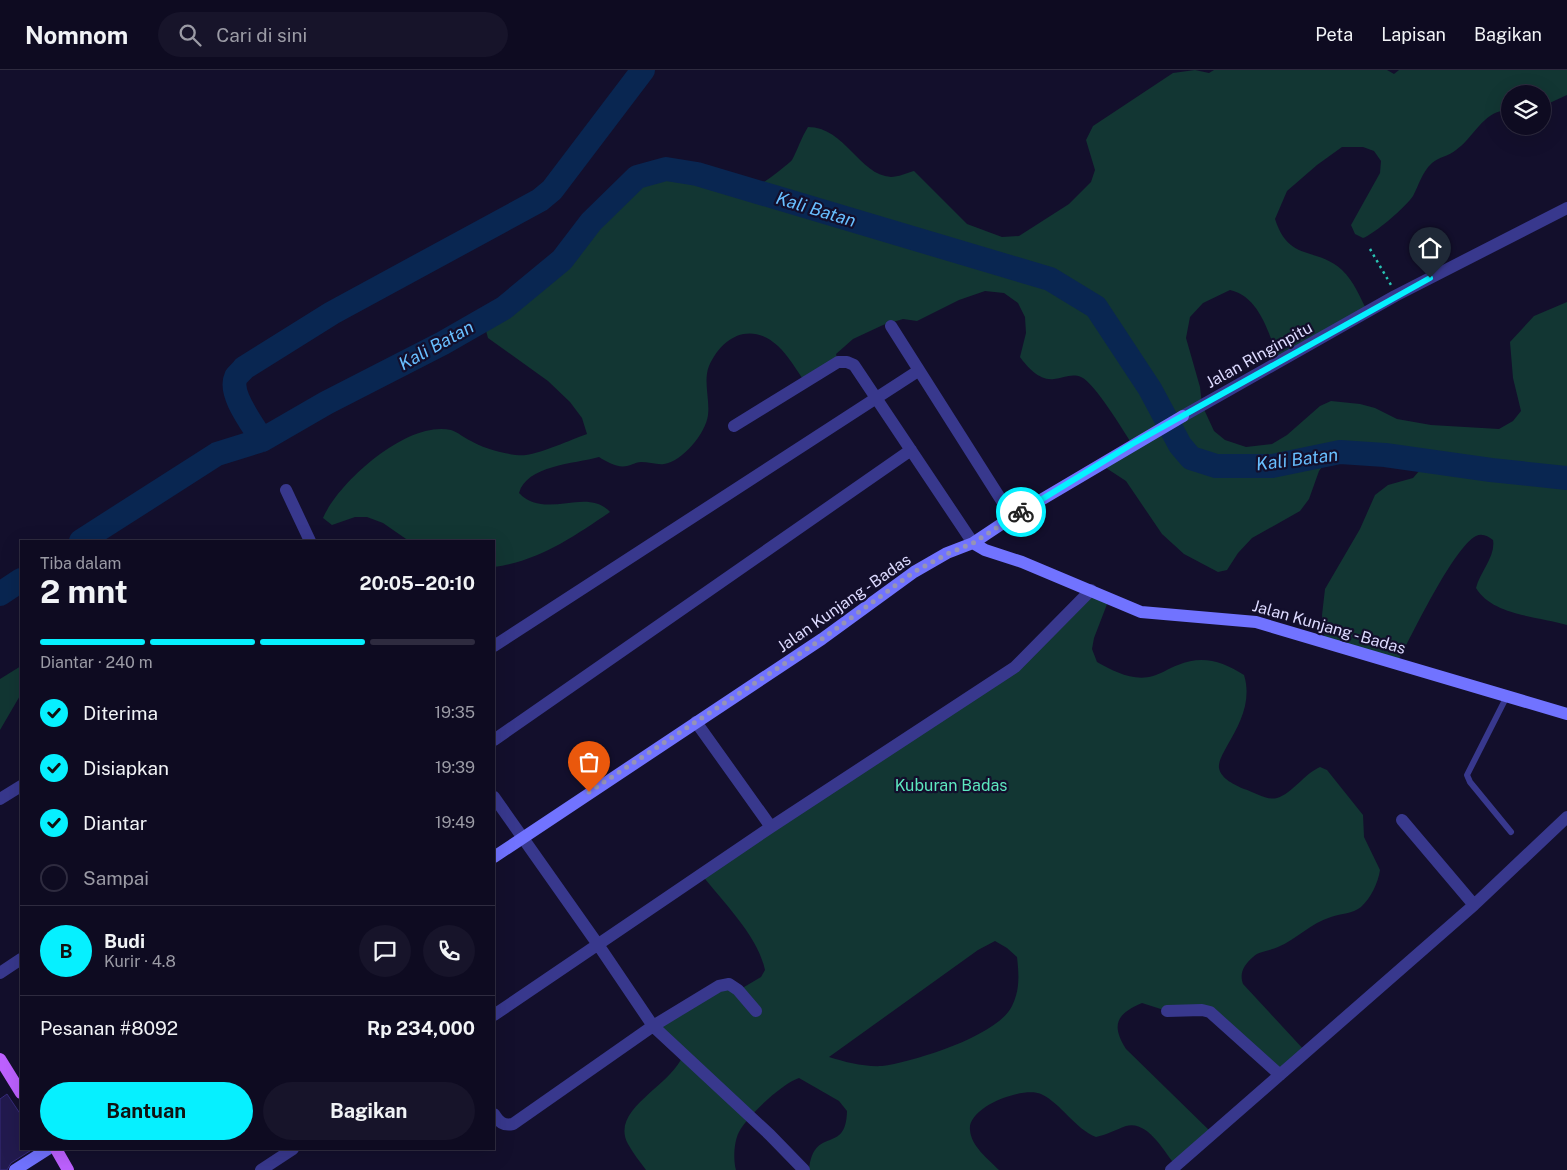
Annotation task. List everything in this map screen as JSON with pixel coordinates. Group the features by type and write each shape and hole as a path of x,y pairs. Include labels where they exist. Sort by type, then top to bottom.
{"main road":[{"name":"Jalan RInginpitu","path":"973,543 1132,444 1183,416"},
{"name":"Jalan Kunjang - Badas","path":"495,857 822,639 914,572 947,554 973,543 985,550 1000,553 1141,612 1256,622 1567,714"},
{"path":"0,1059 20,1092"},
{"path":"15,1170 46,1150"},
{"path":"57,1150 68,1170"}],"street":[{"name":"Jalan RInginpitu","path":"1183,416 1395,296 1567,208"},
{"path":"891,326 1012,517"},
{"path":"734,426 838,362 847,362 854,365 973,543"},
{"path":"495,645 918,371"},
{"path":"495,739 910,450"},
{"path":"286,490 310,540"},
{"path":"495,1014 599,946 771,827 1014,667 1091,590"},
{"path":"696,722 771,827"},
{"path":"0,799 20,787"},
{"path":"495,798 653,1026 770,1135 804,1170"},
{"path":"1171,1170 1474,905 1567,817"},
{"path":"1402,820 1474,905"},
{"path":"0,973 20,960"},
{"path":"495,1116 498,1121 506,1125 513,1124 653,1026 719,986 729,984 738,990 756,1011"},
{"path":"1167,1011 1202,1010 1210,1012 1280,1075"},
{"path":"261,1170 291,1150"}],"lane":[{"path":"1507,696 1467,775 1470,782 1511,832"}],"path":[{"path":"1370,249 1395,296"}],"green space":[{"path":"1195,70 1209,73 1214,70 1387,70 1394,74 1399,70 1567,70 1567,95 1551,102 1551,85 1501,85 1501,111 1487,118 1456,150 1432,163 1423,174 1410,201 1368,236 1363,238 1355,234 1351,225 1380,173 1381,161 1374,151 1363,147 1342,147 1317,165 1287,191 1275,219 1281,233 1295,248 1323,258 1342,270 1354,285 1368,313 1280,362 1268,330 1257,309 1241,294 1230,290 1203,303 1190,317 1186,338 1200,387 1202,405 1214,431 1225,440 1246,447 1272,444 1287,435 1320,406 1331,401 1360,404 1375,408 1397,419 1431,425 1499,429 1513,421 1521,411 1513,378 1510,342 1534,316 1567,302 1567,625 1505,610 1484,597 1476,588 1490,558 1493,540 1487,536 1480,535 1467,544 1456,557 1422,615 1397,663 1325,642 1322,615 1325,589 1360,529 1375,495 1388,485 1413,478 1420,470 1416,459 1385,455 1332,454 1319,471 1309,499 1300,511 1252,538 1238,553 1227,570 1218,572 1184,554 1162,534 1126,481 1100,464 1132,444 1115,418 1101,397 1081,377 1071,376 1049,379 1039,376 1031,369 1020,357 1026,333 1025,317 1018,303 1004,293 985,291 959,300 917,321 903,319 883,325 853,339 836,354 838,362 805,382 785,354 768,338 748,333 738,335 729,340 721,347 707,372 708,415 703,430 692,446 678,458 664,464 637,462 627,466 620,466 599,457 541,471 524,484 519,493 530,501 541,504 589,502 600,505 610,512 569,539 541,554 495,567 495,540 408,540 383,523 367,517 355,517 332,525 323,518 331,503 359,471 377,456 415,434 434,429 451,430 482,446 506,453 526,455 540,452 587,434 582,418 570,402 548,381 488,338 483,320 513,300 554,268 621,192 634,181 649,173 665,169 687,170 750,191 792,160 808,127 821,129 842,142 860,160 880,174 894,177 914,171 967,224 1002,237 1019,236 1069,204 1091,182 1095,170 1086,140 1093,126 1173,73"},
{"name":"Kuburan Badas","path":"1091,590 1109,599 1094,638 1092,649 1097,662 1117,672 1138,678 1156,675 1175,666 1195,660 1220,663 1244,675 1247,694 1246,703 1240,721 1220,760 1219,768 1222,775 1240,787 1273,799 1283,796 1314,770 1320,767 1327,770 1363,815 1364,837 1380,870 1374,890 1361,907 1324,920 1285,944 1258,953 1243,969 1243,984 1306,1052 1280,1075 1217,1016 1167,1011 1142,1003 1126,1011 1119,1021 1118,1027 1121,1041 1126,1049 1213,1134 1176,1166 1155,1138 1141,1128 1134,1125 1126,1126 1096,1137 1081,1128 1048,1098 1033,1092 998,1100 986,1106 971,1122 970,1130 973,1141 999,1170 809,1170 812,1156 817,1148 841,1133 845,1125 847,1111 839,1101 799,1078 775,1093 743,1125 735,1145 734,1161 736,1170 646,1170 628,1144 624,1131 627,1120 644,1098 677,1066 683,1055 653,1026 719,986 739,990 761,977 765,970 761,957 748,932 702,875 983,689","holes":["995,941 1017,957 1018,988 1012,1006 1004,1017 990,1027 953,1046 896,1064 868,1066 829,1057 978,950"]},
{"path":"20,667 20,696 0,730 0,679"}],"building":[{"path":"7,1094 20,1114 20,1150 31,1150 11,1163 7,1170 0,1170 0,1099"}],"waterway":[{"path":"262,440 243,410 236,392 234,384 236,377 244,368 332,313 540,200 552,190 643,70"},
{"name":"Kali Batan","path":"83,540 217,454 262,440 326,403 443,343 504,308 562,260 591,222 637,177 666,169 697,174 1050,279 1096,307 1150,389 1180,445 1191,458 1216,466 1272,466 1340,452 1385,455 1491,470 1567,478"},
{"name":"Kali Batan","path":"0,594 20,581"}],"way so far":[{"path":"589,792 822,639 914,572 947,554 973,543 1021,512"}],"route":[{"path":"1021,512 1132,444 1430,278"}]}
